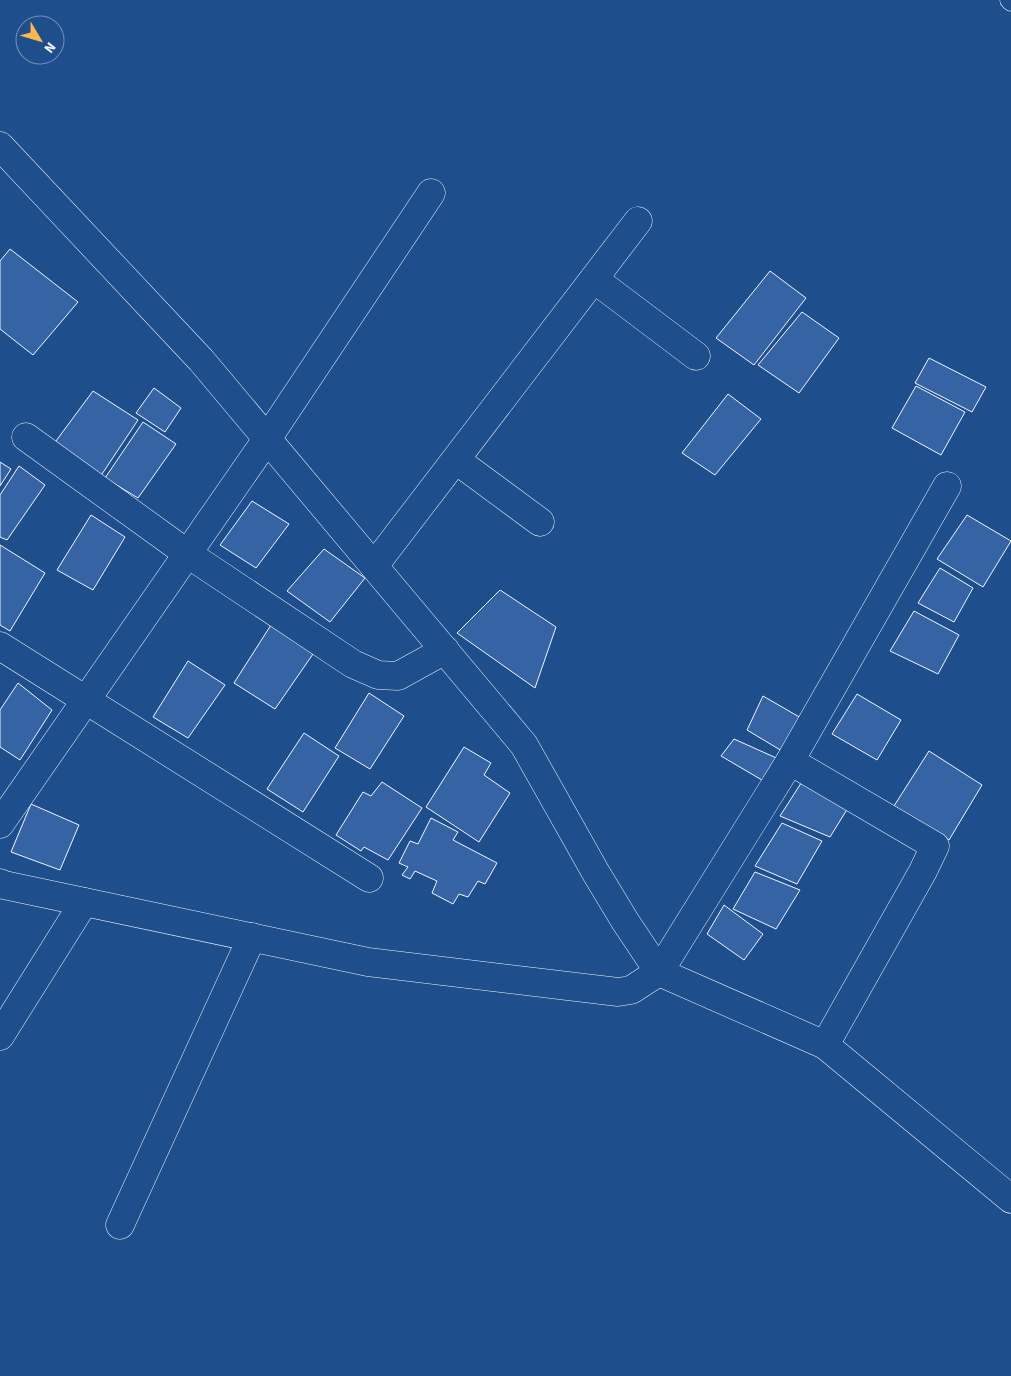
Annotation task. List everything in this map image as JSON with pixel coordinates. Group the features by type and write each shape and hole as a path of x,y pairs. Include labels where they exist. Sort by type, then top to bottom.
{"street":[{"path":"0,146 201,360 524,745 625,921 659,972 825,1045 1011,1199"},
{"path":"0,824 268,439 431,194"},
{"path":"374,566 638,221"},
{"path":"594,279 696,356"},
{"path":"26,437 188,554 354,664 378,675 398,676 445,650"},
{"path":"456,460 540,522"},
{"path":"0,883 4,886 368,962 618,992 631,990 659,972 790,761 947,486"},
{"path":"0,646 369,878"},
{"path":"790,761 935,846 923,872 825,1045"},
{"path":"0,1036 84,902"},
{"path":"120,1225 252,937"}],"building":[{"path":"10,249 78,302 33,355 0,329 0,261"},
{"path":"770,271 806,298 754,365 716,338"},
{"path":"802,312 839,338 799,393 758,365"},
{"path":"929,358 986,387 972,412 915,383"},
{"path":"916,386 965,412 941,455 892,428"},
{"path":"154,388 181,408 165,432 136,413"},
{"path":"93,391 138,420 100,477 53,445"},
{"path":"728,394 761,419 715,475 682,453"},
{"path":"143,422 176,444 138,498 105,478"},
{"path":"0,462 11,469 0,486"},
{"path":"19,466 45,485 7,540 0,537 0,495"},
{"path":"252,501 289,524 256,568 220,545"},
{"path":"91,515 125,537 93,590 57,570"},
{"path":"967,515 1011,541 983,587 937,559"},
{"path":"0,545 45,573 10,631 0,625"},
{"path":"324,549 365,578 330,622 287,591"},
{"path":"940,568 973,588 954,622 918,603"},
{"path":"500,590 556,627 535,688 457,633"},
{"path":"914,611 959,635 938,674 890,651"},
{"path":"271,625 313,654 275,709 234,683"},
{"path":"188,661 225,685 188,738 153,717"},
{"path":"18,683 52,710 20,760 0,747 0,710"},
{"path":"369,693 404,716 370,769 335,748"},
{"path":"857,694 901,720 877,760 832,734"},
{"path":"763,696 808,722 787,754 747,730"},
{"path":"304,733 339,756 303,812 267,789"},
{"path":"734,739 783,761 767,783 721,756"},
{"path":"464,747 491,763 484,775 510,793 479,842 426,807"},
{"path":"929,751 982,785 949,840 894,806"},
{"path":"805,777 851,803 830,837 780,816"},
{"path":"382,782 422,808 388,860 364,847 361,851 336,835 363,792 371,796"},
{"path":"31,804 79,825 60,870 11,852"},
{"path":"431,818 458,832 453,840 497,863 485,884 478,881 468,897 459,894 453,904 432,893 437,881 415,871 410,879 402,875 408,867 399,863 410,841 418,844"},
{"path":"782,823 822,841 797,884 755,866"},
{"path":"755,872 800,890 776,929 733,909"},
{"path":"724,905 763,934 744,960 707,934"}]}
